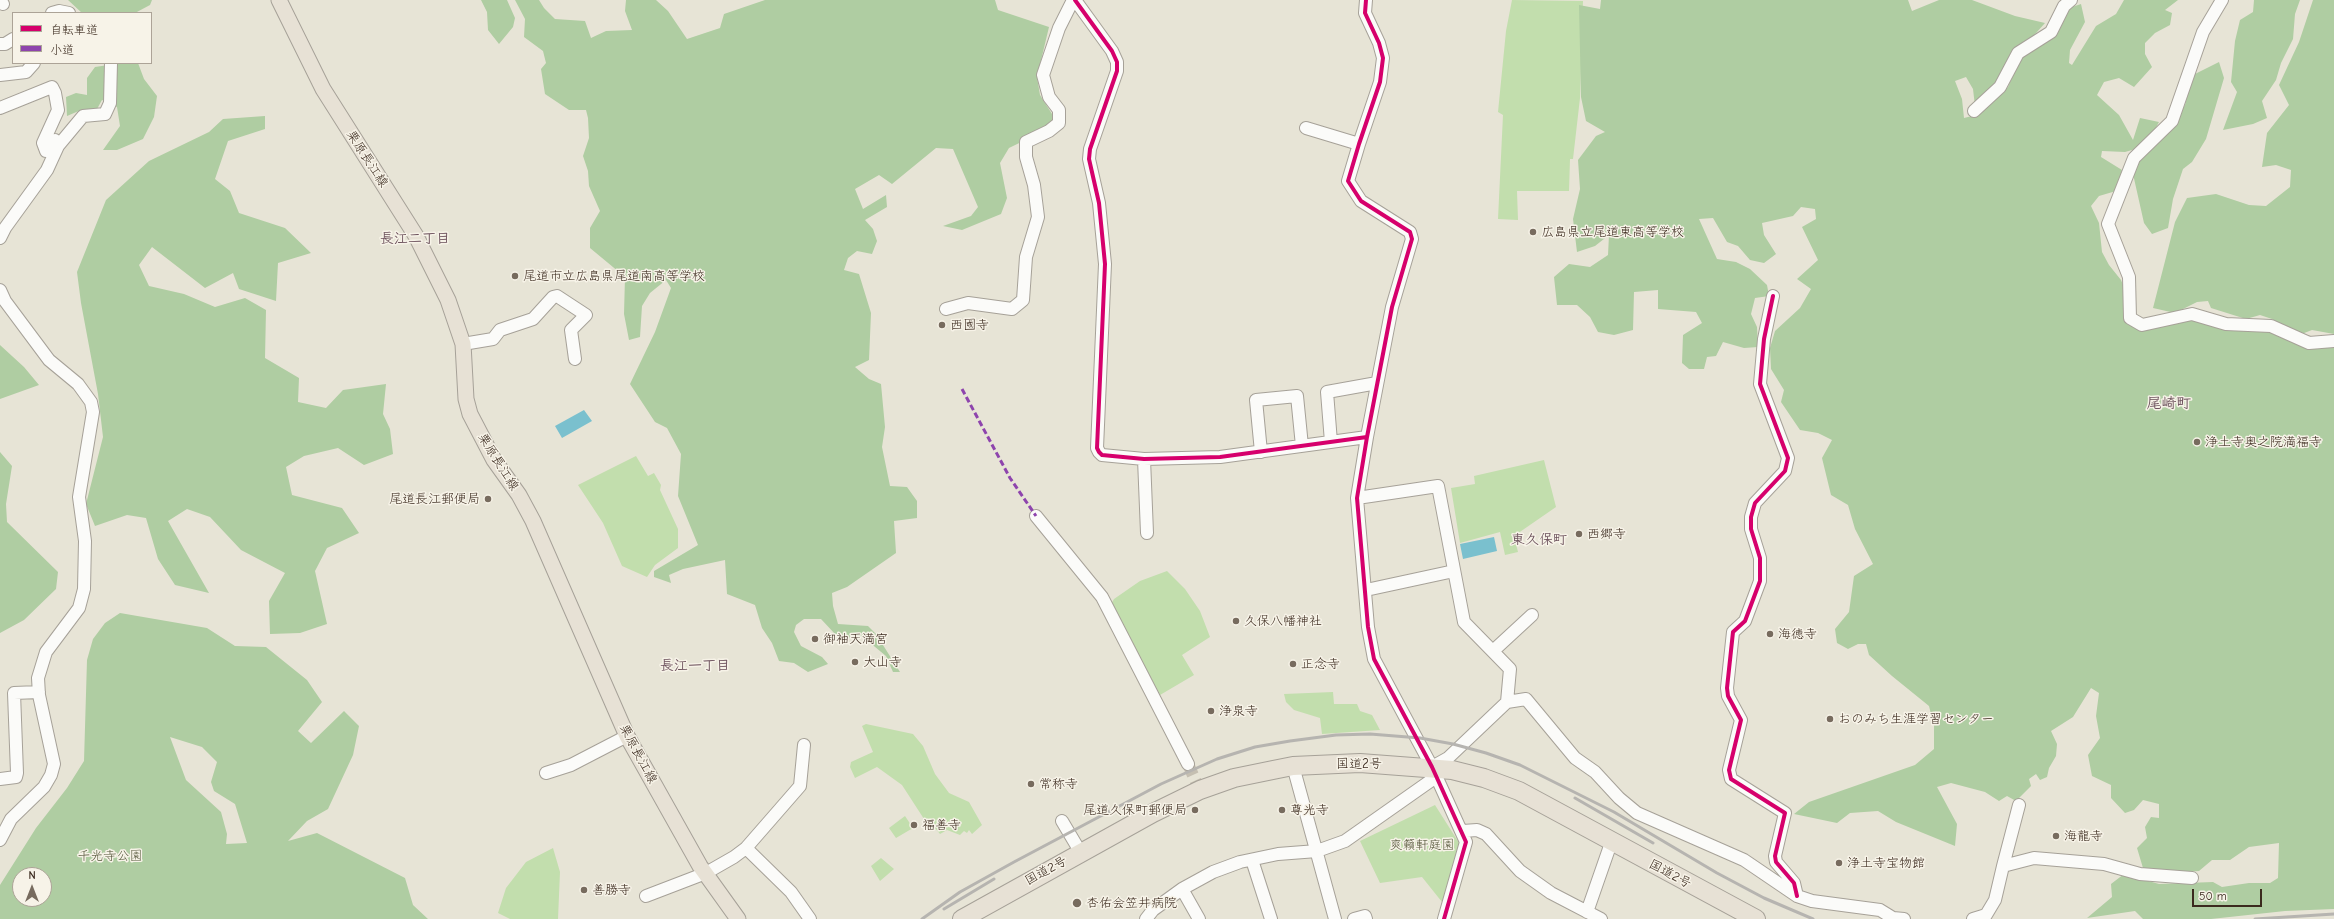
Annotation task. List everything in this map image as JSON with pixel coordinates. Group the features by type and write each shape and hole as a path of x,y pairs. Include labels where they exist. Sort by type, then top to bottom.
{"highway":[{"name":"国道2号","path":"962,919 1198,786 1293,766 1360,762 1484,778 1519,792 1756,919"}],"main road":[{"name":"栗原長江線","path":"279,0 323,89 416,236 448,300 463,344 466,399 470,414 494,460 519,495 533,521 627,736 700,866 738,919"}],"street":[{"path":"946,308 968,303 1012,308 1023,300 1026,256 1038,217 1034,185 1026,157 1026,142 1049,131 1059,123 1059,110 1049,97 1043,75 1059,28 1074,0 1112,51 1117,62 1116,71 1090,149 1089,159 1099,203 1106,264 1097,448 1102,455 1144,459 1220,457 1367,437"},
{"path":"1366,0 1365,13 1379,43 1383,58 1380,82 1348,181 1352,190 1361,201 1410,232 1412,239 1392,307 1357,498 1368,627 1374,659 1434,772 1462,831 1466,846 1444,919"},
{"path":"1974,111 2000,87 2018,53 2051,32 2064,6 2071,0"},
{"path":"2222,0 2203,32 2172,121 2134,158 2108,224 2129,277 2130,318 2142,325 2192,314 2226,324 2271,326 2309,343 2334,341"},
{"path":"0,44 5,44 12,40"},
{"path":"0,74 26,72 33,64"},
{"path":"0,238 5,228 47,170 58,146 63,139 83,116 105,114 110,103 111,64"},
{"path":"0,108 52,87 55,92 58,110 43,142 46,151 59,136 63,139"},
{"path":"1306,128 1359,144"},
{"path":"0,290 5,301 49,360 78,384 91,402 93,412 79,497 85,541 84,589 79,608 46,652 38,678 39,692 54,757 53,769 44,787 11,819 0,840"},
{"path":"463,344 493,339 500,330 533,319 553,297 557,296 586,315 571,330 576,359"},
{"path":"1773,296 1764,339 1760,384 1788,458 1785,471 1755,503 1751,517 1751,529 1760,558 1760,581 1745,621 1733,632 1727,688 1728,696 1741,720 1728,770 1731,779 1785,813 1775,856 1776,862 1794,884 1797,896"},
{"path":"1331,442 1327,392 1377,383"},
{"path":"1261,452 1256,400 1297,396 1302,446"},
{"path":"1144,459 1147,533"},
{"path":"1357,498 1438,486 1464,622 1510,668 1506,702"},
{"path":"1036,516 1102,596 1188,764"},
{"path":"1366,590 1454,571"},
{"path":"1493,651 1532,614"},
{"path":"0,779 16,777 17,773 14,693 39,692"},
{"path":"1146,919 1154,910 1182,889 1213,872 1278,854 1317,851 1345,841 1434,772 1506,702 1526,699 1575,758 1595,772 1619,798 1637,813 1744,860 1797,896 1812,901 1880,910 1897,919"},
{"path":"546,773 571,765 627,736"},
{"path":"646,896 706,873 734,857 746,848 800,786 804,745"},
{"path":"1293,766 1335,919"},
{"path":"1973,919 1986,915 1995,900 2019,805"},
{"path":"1062,821 1081,853"},
{"path":"1462,831 1477,830 1486,834 1520,871 1551,893 1601,919"},
{"path":"1587,912 1612,843"},
{"path":"746,848 791,892 810,919"},
{"path":"2003,866 2034,858 2104,864 2140,874 2192,878"},
{"path":"1252,860 1271,919"},
{"path":"1182,889 1199,919"},
{"path":"1354,919 1365,916 1366,919"}],"green space":[{"path":"68,0 152,0 150,5 137,12 81,12"},
{"path":"481,0 507,0 515,18 513,27 499,44 488,30 487,12"},
{"path":"515,0 539,0 544,8 555,19 585,21 591,38 606,31 632,30 625,11 626,0 656,0 668,11 687,39 720,28 724,14 765,0 995,0 998,10 1049,27 1037,77 1040,95 1052,114 1052,127 1009,148 1000,163 1007,198 1001,214 962,230 943,226 971,216 978,207 953,149 936,148 892,184 879,175 855,189 863,209 886,195 887,207 865,220 873,229 877,241 872,254 857,251 848,258 844,270 859,274 871,313 869,360 855,367 869,379 881,384 885,427 882,447 890,486 907,487 917,501 917,518 894,521 896,553 847,587 832,593 833,606 838,624 868,626 876,634 900,672 893,672 886,656 863,637 851,638 835,634 821,619 804,619 796,625 794,632 801,646 822,657 828,664 808,672 794,663 779,661 772,643 762,628 755,605 727,594 725,560 683,569 669,575 671,583 654,577 654,571 698,545 678,496 681,454 667,428 655,422 630,384 655,332 671,288 666,280 650,293 642,306 640,337 629,340 624,314 625,277 590,248 590,228 600,211 589,186 588,171 583,156 589,138 586,110 569,110 545,94 541,69 546,63 543,51 524,37 525,19"},
{"path":"1512,0 1583,1 1580,98 1573,159 1570,159 1569,191 1517,191 1518,220 1498,219 1503,115 1498,112 1506,31"},
{"path":"1601,0 1908,0 1912,11 1939,0 1972,0 2015,16 2045,23 2029,41 2000,81 1975,106 1973,89 1966,77 1955,81 1962,99 1964,118 1980,114 2008,87 2022,56 2066,9 2081,4 2085,22 2070,50 2069,63 2072,65 2096,26 2116,14 2124,0 2178,0 2165,10 2172,13 2170,25 2155,33 2145,43 2145,54 2152,67 2134,87 2119,78 2104,82 2097,95 2119,115 2133,140 2140,118 2159,122 2152,135 2139,148 2125,152 2102,151 2101,157 2122,170 2116,191 2099,196 2091,206 2099,223 2102,252 2109,265 2121,280 2141,328 2192,317 2271,329 2334,343 2334,909 2285,911 2211,919 2143,919 2135,911 2087,918 2112,897 2111,884 2124,874 2159,884 2213,882 2222,887 2249,883 2270,883 2278,878 2279,843 2249,847 2230,860 2212,860 2199,871 2168,873 2143,868 2137,848 2147,838 2145,827 2151,817 2159,818 2159,804 2143,800 2134,810 2125,813 2111,798 2111,785 2092,776 2088,755 2100,738 2096,716 2099,693 2091,688 2073,717 2051,731 2057,744 2056,756 2049,768 2047,777 2040,780 2036,774 2029,779 2031,786 2016,801 2007,796 1999,801 1985,792 1951,783 1937,787 1957,824 1955,846 1896,822 1878,811 1850,813 1837,823 1794,814 1809,802 1915,765 1934,749 1934,726 1929,706 1869,655 1866,644 1858,644 1848,649 1837,643 1835,629 1849,612 1854,576 1873,564 1855,529 1848,505 1831,495 1822,458 1832,440 1818,433 1800,430 1781,402 1784,390 1771,369 1770,348 1775,331 1800,308 1811,289 1797,279 1818,260 1802,227 1816,219 1815,209 1801,207 1793,216 1762,223 1764,235 1776,254 1764,263 1750,260 1738,246 1727,242 1713,218 1699,219 1717,259 1736,262 1750,269 1767,285 1769,296 1755,298 1751,314 1757,327 1758,347 1744,348 1723,342 1716,356 1707,357 1704,369 1689,369 1682,363 1683,335 1702,323 1696,312 1658,309 1658,290 1634,292 1633,330 1614,335 1598,332 1590,317 1577,305 1557,305 1554,277 1569,264 1590,267 1608,255 1609,235 1595,246 1577,252 1573,219 1580,189 1578,160 1596,136 1605,132 1586,121 1581,97 1579,5 1600,9"},
{"path":"2254,0 2300,0 2295,14 2293,39 2281,63 2276,80 2262,101 2267,118 2253,124 2223,130 2237,92 2231,82 2235,41 2240,20 2253,12"},
{"path":"2313,0 2334,0 2334,334 2312,330 2299,335 2285,329 2272,319 2260,315 2246,319 2211,308 2208,301 2197,302 2175,313 2153,308 2175,222 2187,198 2216,194 2249,205 2266,206 2290,187 2291,170 2276,165 2262,167 2267,133 2289,105 2279,85 2299,42"},
{"path":"2219,62 2224,78 2206,139 2192,162 2183,169 2173,199 2168,228 2152,234 2144,223 2133,174 2136,162 2169,132 2185,105 2193,75"},
{"path":"115,64 138,64 144,79 157,96 154,117 143,139 117,150 103,150 120,126 117,107 102,100 97,109 81,110 67,116 66,97 76,93 87,95 87,78 95,67"},
{"path":"265,116 265,129 228,141 215,179 230,191 239,213 285,228 311,253 278,263 276,301 239,289 233,273 205,288 152,247 139,265 149,286 184,294 215,307 245,298 266,310 265,358 299,378 298,402 326,408 343,390 386,384 383,414 390,429 393,454 364,465 338,448 304,456 286,467 292,495 342,508 359,533 327,548 315,571 327,624 300,633 270,634 269,601 285,573 241,550 210,517 187,509 168,521 209,593 175,585 158,559 146,518 127,515 95,526 86,504 103,437 98,394 81,303 77,272 106,200 149,161 209,132 223,119"},
{"path":"0,345 24,367 39,385 0,399"},
{"path":"0,452 12,466 6,504 7,522 58,572 56,589 24,620 0,633"},
{"path":"636,456 648,476 654,473 661,485 660,490 678,529 678,548 655,565 647,577 622,566 603,523 578,485"},
{"path":"1544,460 1556,507 1514,536 1518,552 1505,555 1500,532 1460,543 1451,488 1475,484 1474,476"},
{"path":"1167,571 1185,589 1200,611 1210,637 1182,655 1194,675 1160,695 1111,604 1114,599 1140,581"},
{"name":"千光寺公園","path":"120,613 207,628 235,646 266,647 307,680 322,702 298,731 311,743 344,711 359,726 353,755 328,809 307,821 288,841 317,833 405,878 413,905 428,919 0,919 0,885 36,828 67,788 84,761 87,660 93,639 105,623","holes":["170,737 202,747 217,762 211,782 214,791 235,804 247,843 226,844 227,834 221,812 186,780"]},
{"path":"1333,692 1334,704 1357,704 1360,711 1372,715 1380,730 1322,734 1320,718 1294,710 1286,702 1284,694"},
{"path":"866,724 913,734 923,746 935,774 949,793 969,802 982,825 972,834 969,830 967,833 964,831 960,835 947,830 940,834 929,821 924,819 902,785 877,767 855,778 850,767 851,762 873,752 862,726"},
{"name":"爽籟軒庭園","path":"1435,805 1461,846 1442,902 1422,877 1380,883 1360,841"},
{"path":"905,816 913,828 896,838 889,828"},
{"path":"553,848 560,872 558,919 510,919 498,913 506,888 526,862"},
{"path":"881,858 894,869 880,881 871,866"}],"water":[{"path":"584,410 592,421 562,438 555,426"},
{"path":"1494,537 1497,551 1463,559 1460,544"}],"tunnel":[{"path":"1188,764 1196,782"}],"railway":[{"path":"922,919 960,892 1014,862 1161,784 1217,759 1255,747 1290,741 1336,735 1370,734 1420,738 1453,744 1486,753 1520,765 1614,812 1717,873 1764,898 1813,919"},
{"path":"1575,798 1653,843"},
{"path":"944,909 994,879"},
{"path":"2255,919 2334,914"}],"marked path":[{"path":"962,389 1010,478 1036,516"}],"cycle path":[{"path":"1075,0 1112,51 1117,62 1117,71 1090,149 1089,159 1099,203 1105,264 1097,448 1099,452 1102,455 1144,459 1220,457 1367,437"},
{"path":"1366,0 1365,13 1379,43 1383,58 1380,82 1348,181 1361,201 1410,232 1412,239 1392,307 1357,498 1368,627 1374,659 1432,767 1466,842 1444,919"},
{"path":"1773,296 1764,339 1760,384 1788,458 1785,471 1755,503 1751,517 1751,529 1760,558 1760,581 1745,621 1733,632 1727,688 1728,696 1741,720 1729,770 1731,779 1785,813 1775,856 1776,862 1794,883 1797,896"}],"place":[{"name":"広島県立尾道東高等学校","path":"1533,232"},
{"name":"尾道市立広島県尾道南高等学校","path":"515,276"},
{"name":"西國寺","path":"942,325"},
{"name":"浄土寺奥之院満福寺","path":"2197,442"},
{"name":"尾道長江郵便局","path":"488,499"},
{"name":"西郷寺","path":"1579,534"},
{"name":"久保八幡神社","path":"1236,621"},
{"name":"海徳寺","path":"1770,634"},
{"name":"御袖天満宮","path":"815,639"},
{"name":"大山寺","path":"855,662"},
{"name":"正念寺","path":"1293,664"},
{"name":"浄泉寺","path":"1211,711"},
{"name":"おのみち生涯学習センター","path":"1830,719"},
{"name":"常称寺","path":"1031,784"},
{"name":"尾道久保町郵便局","path":"1195,810"},
{"name":"尊光寺","path":"1282,810"},
{"name":"福善寺","path":"914,825"},
{"name":"海龍寺","path":"2056,836"},
{"name":"浄土寺宝物館","path":"1839,863"},
{"name":"善勝寺","path":"584,890"},
{"name":"杏佑会笠井病院","path":"1077,903"}],"district":[{"name":"長江二丁目","path":"415,239"},
{"name":"尾崎町","path":"2169,404"},
{"name":"東久保町","path":"1539,540"},
{"name":"長江一丁目","path":"695,666"}]}
